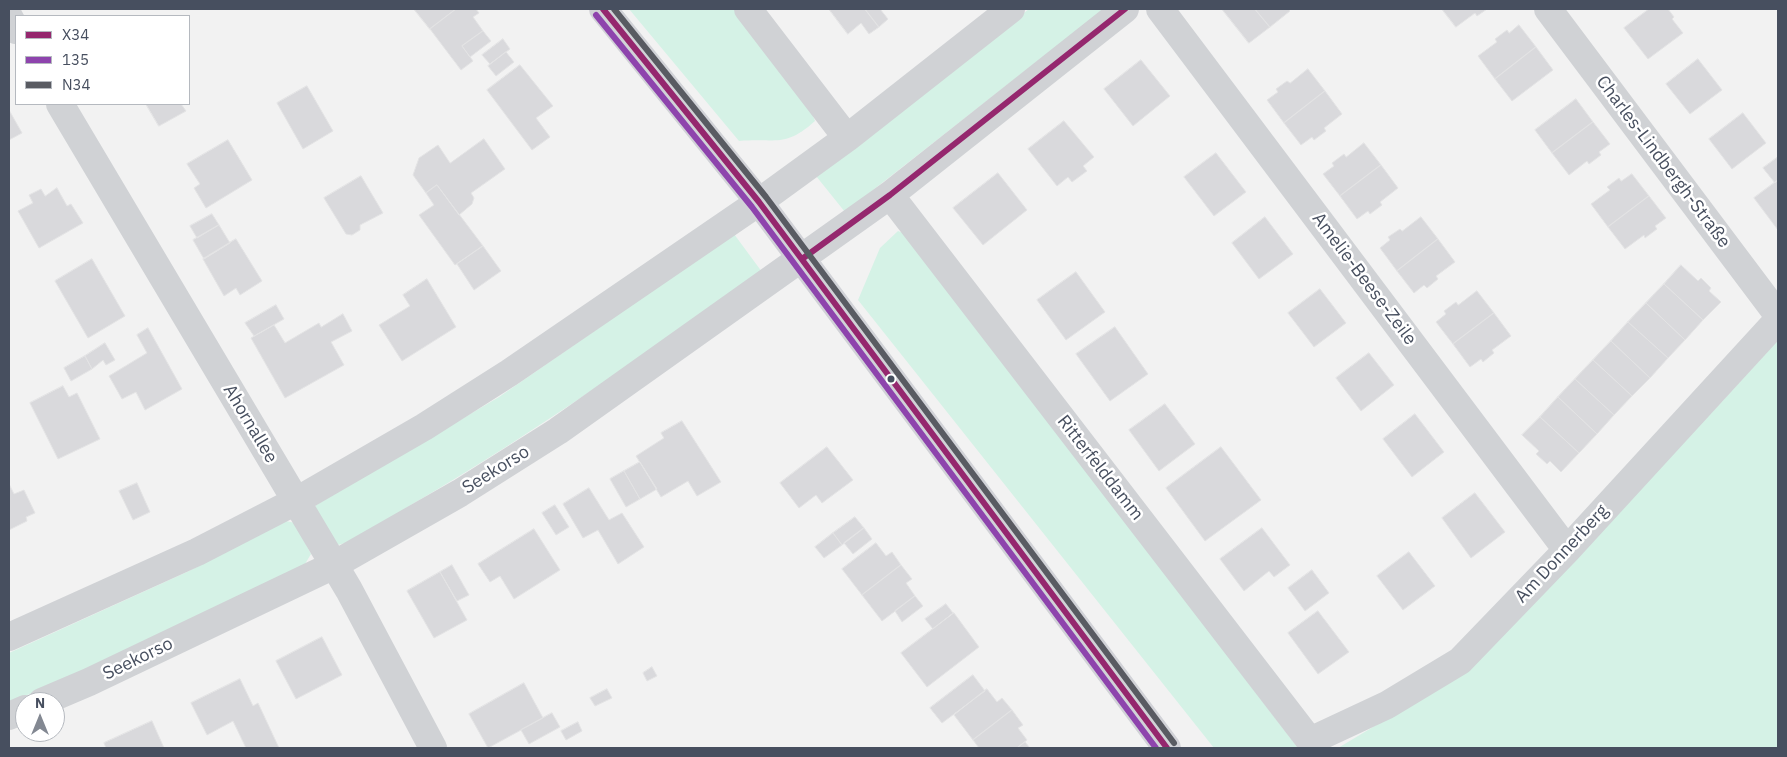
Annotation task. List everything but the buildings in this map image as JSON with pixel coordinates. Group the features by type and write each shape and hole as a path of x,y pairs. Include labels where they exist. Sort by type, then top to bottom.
{"main road":[{"path":"603,9 759,202 1167,748"}],"street":[{"path":"748,9 847,138"},
{"path":"9,637 197,552 296,501 424,428 509,373 759,202 847,138 1011,9"},
{"name":"Seekorso","path":"65,692 332,566 460,493 558,431 890,195 1125,9"},
{"name":"Amelie-Beese-Zeile","path":"1160,9 1567,550"},
{"name":"Charles-Lindbergh-Straße","path":"1548,9 1778,315"},
{"path":"9,17 15,28"},
{"name":"Ahornallee","path":"61,105 296,501 332,566 349,590 433,748"},
{"name":"Ritterfelddamm","path":"890,195 1310,741"},
{"name":"Am Donnerberg","path":"1310,741 1387,705 1460,661 1567,550 1778,320"}],"green space":[{"path":"629,9 734,9 811,110 815,121 796,135 788,138 780,140 739,141"},
{"path":"1029,9 1104,9 845,212 816,176"},
{"path":"898,231 906,234 1298,748 1214,748 858,300 880,248"},
{"path":"734,234 762,272 635,361 505,448 377,526 345,543 337,545 313,512 316,505 499,397"},
{"path":"1778,340 1778,748 1338,748 1448,682 1716,408"},
{"path":"286,521 295,523 311,554 305,564 87,669 34,692 15,692 15,700 9,703 9,653 189,571"}],"transit line":[{"name":"X34","path":"603,9 759,202 1167,748"},
{"name":"N34","path":"614,9 766,197 1174,743"},
{"name":"X34","path":"802,259 890,195 1125,9"},
{"name":"135","path":"596,15 752,207 1156,748"}]}
